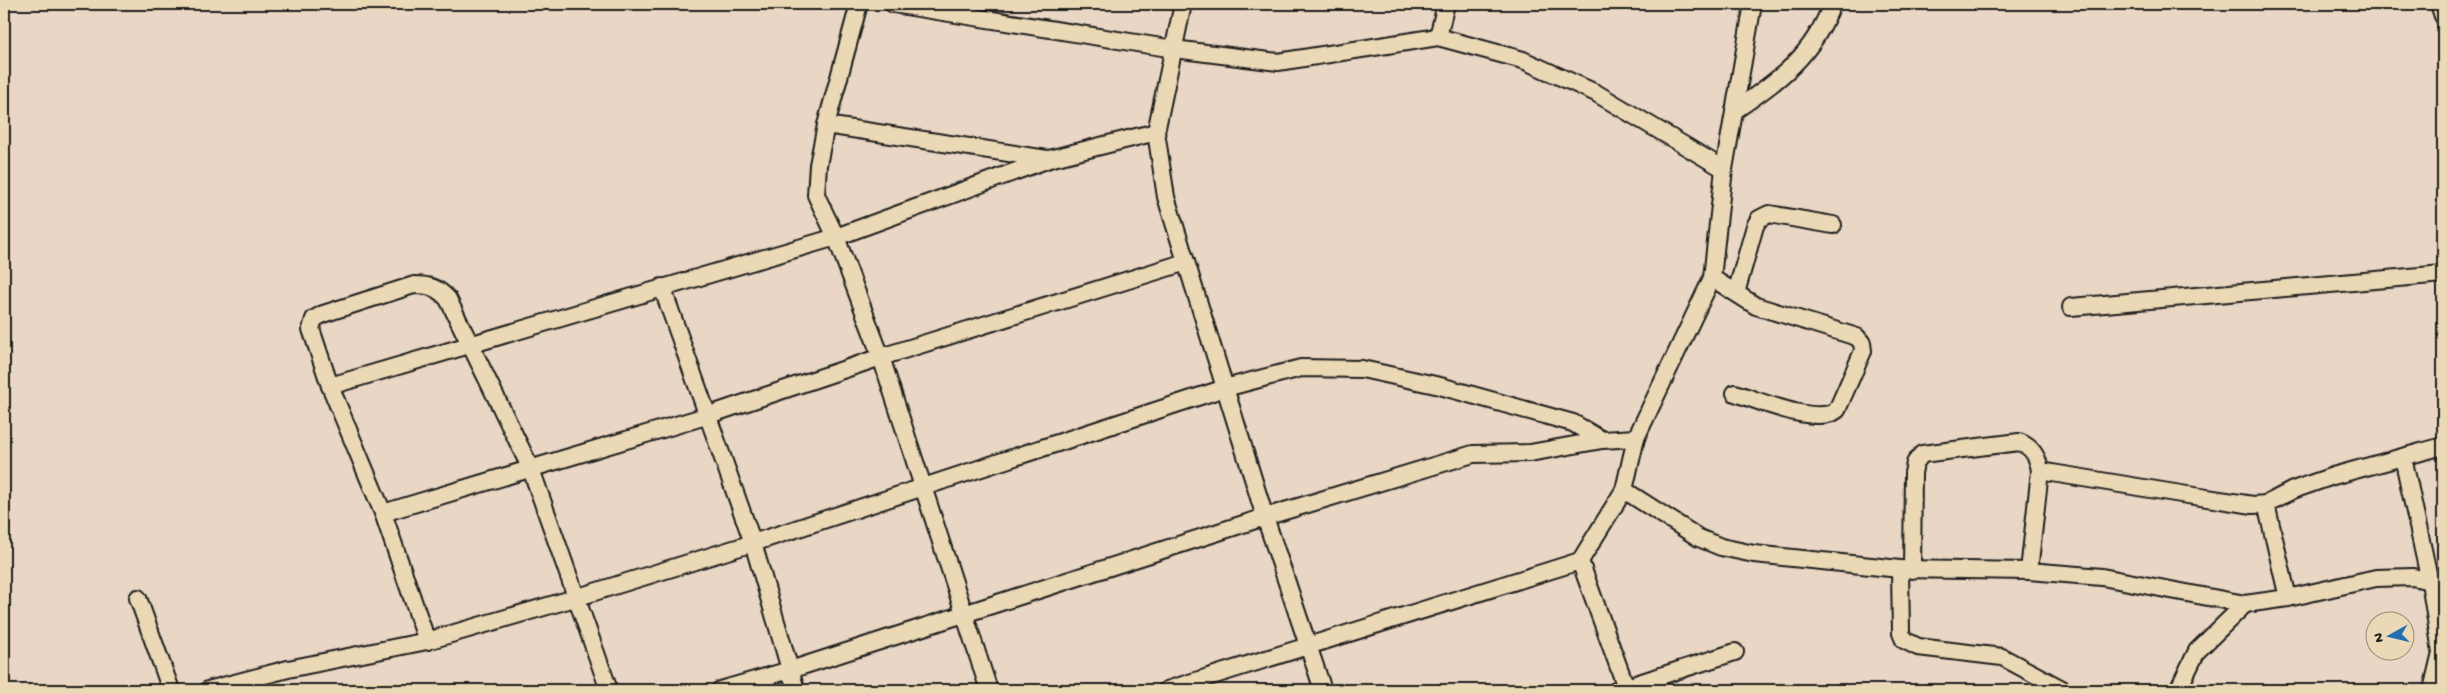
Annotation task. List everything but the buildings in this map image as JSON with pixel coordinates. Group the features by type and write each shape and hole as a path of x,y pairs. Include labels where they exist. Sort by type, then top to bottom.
{"street":[{"path":"859,4 826,125 818,165 816,195 836,237 881,357 988,690"},
{"path":"893,4 1174,49 1278,62 1438,37 1523,60 1596,93 1724,169"},
{"path":"1183,4 1156,132 1166,197 1265,517 1323,690"},
{"path":"1438,37 1446,4"},
{"path":"1166,690 1580,561 1624,490 1636,438 1712,278 1724,169 1753,4"},
{"path":"1734,111 1788,72 1823,29 1832,4"},
{"path":"2439,4 2443,16"},
{"path":"826,125 1049,159"},
{"path":"330,386 836,237 1049,159 1156,132"},
{"path":"1736,293 1755,226 1759,220 1768,214 1833,225"},
{"path":"383,513 706,416 881,357 1186,262"},
{"path":"2072,307 2443,274"},
{"path":"1712,278 1756,306 1857,337 1863,351 1837,410 1832,414 1822,416 1798,412 1735,393"},
{"path":"427,641 383,513 330,386 311,329 314,320 322,314 414,285 430,285 442,292 448,299 531,469 609,690"},
{"path":"662,287 706,416 753,543 796,690"},
{"path":"208,690 288,669 427,641 575,598 753,543 1225,388 1301,368 1362,369 1440,386 1572,423 1602,440"},
{"path":"720,690 965,615 1265,517 1473,454 1530,453 1602,440 1636,438"},
{"path":"2029,570 2040,471 2039,463 2032,450 2019,442 1922,454 1915,463 1913,473 1901,633 1904,640 1918,647 2002,657 2064,690"},
{"path":"2040,471 2253,505 2266,504 2292,490 2443,446"},
{"path":"2403,457 2437,583 2441,652 2432,690"},
{"path":"1624,490 1699,538 1721,548 1754,554 1906,570 2029,570 2102,578 2245,604 2288,598 2376,578 2412,577 2437,583"},
{"path":"2266,504 2288,598"},
{"path":"1580,561 1624,689 1736,652"},
{"path":"138,598 171,690"},
{"path":"2178,690 2198,651 2245,604"}]}
